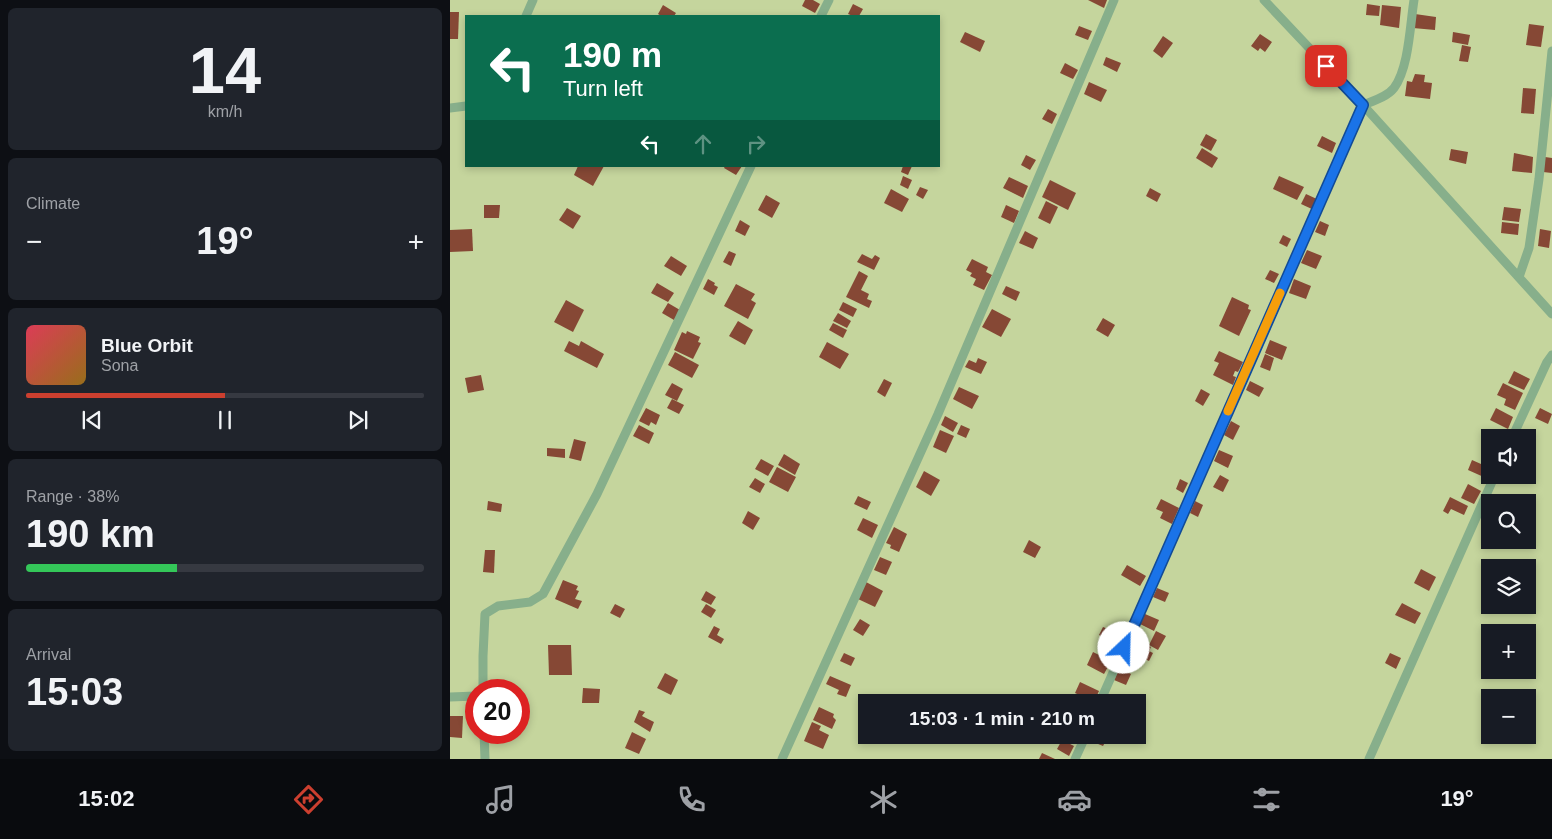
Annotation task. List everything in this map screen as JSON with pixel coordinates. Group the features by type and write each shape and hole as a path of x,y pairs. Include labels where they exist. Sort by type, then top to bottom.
{"lane":[{"path":"526,15 533,0"},
{"path":"822,15 829,0"},
{"path":"782,759 938,414 1114,0"},
{"path":"1264,0 1363,105 1552,314"},
{"path":"1104,694 1363,105 1384,96 1394,88 1401,74 1406,55 1414,0"},
{"path":"1519,277 1529,248 1540,179 1552,51"},
{"path":"450,108 465,106"},
{"path":"483,679 485,614 498,606 530,602 543,594 597,494 751,167"},
{"path":"1516,429 1552,355"},
{"path":"1369,759 1491,484"},
{"path":"450,697 465,696"},
{"path":"484,744 485,759"},
{"path":"1075,759 1082,744"}],"green space":[{"path":"450,0 1552,0 1552,759 450,759"}],"building":[{"path":"805,0 813,0 820,4 815,13 802,6"},
{"path":"1088,0 1107,0 1104,8"},
{"path":"853,4 863,9 860,15 848,14"},
{"path":"1367,4 1380,6 1379,16 1366,15"},
{"path":"663,5 676,13 675,15 658,14"},
{"path":"1382,5 1401,7 1399,28 1380,25"},
{"path":"450,12 459,12 458,39 450,39"},
{"path":"1415,14 1436,17 1435,30 1413,28"},
{"path":"1529,24 1544,26 1541,47 1526,45"},
{"path":"1079,26 1092,31 1088,40 1075,35"},
{"path":"965,32 985,41 980,52 960,42"},
{"path":"1453,32 1470,35 1468,45 1452,42"},
{"path":"1260,34 1272,42 1265,52 1260,48 1258,51 1251,46"},
{"path":"1163,36 1173,43 1162,58 1153,51"},
{"path":"1462,45 1471,47 1468,62 1459,61"},
{"path":"1106,57 1121,63 1117,72 1103,65"},
{"path":"1065,63 1078,70 1073,79 1060,73"},
{"path":"1415,74 1425,75 1424,82 1432,83 1430,99 1405,96 1407,81 1412,82"},
{"path":"1089,82 1107,90 1101,102 1084,94"},
{"path":"1523,88 1536,89 1534,114 1521,113"},
{"path":"1048,109 1057,114 1052,124 1042,119"},
{"path":"1206,134 1217,140 1211,151 1200,145"},
{"path":"1322,136 1336,143 1332,153 1317,146"},
{"path":"1202,148 1218,158 1212,168 1196,158"},
{"path":"1451,149 1468,152 1466,164 1449,160"},
{"path":"1514,153 1533,157 1532,173 1512,171"},
{"path":"1026,155 1036,160 1030,170 1021,165"},
{"path":"1545,157 1552,158 1552,173 1543,172"},
{"path":"578,167 603,167 593,186 574,175"},
{"path":"724,167 741,167 736,175"},
{"path":"903,167 912,167 908,175 901,172"},
{"path":"903,176 912,180 908,189 900,185"},
{"path":"1279,176 1304,187 1297,200 1273,189"},
{"path":"1009,177 1028,186 1023,198 1003,188"},
{"path":"1050,180 1076,193 1068,210 1042,197"},
{"path":"920,187 928,190 923,199 916,195"},
{"path":"1150,188 1161,194 1157,202 1146,196"},
{"path":"891,189 909,199 902,212 884,203"},
{"path":"1306,194 1319,200 1314,210 1301,204"},
{"path":"766,195 780,203 772,218 758,210"},
{"path":"1046,201 1058,207 1050,224 1038,218"},
{"path":"484,205 500,205 499,218 484,218"},
{"path":"1006,205 1019,211 1014,223 1001,217"},
{"path":"1504,207 1521,209 1519,222 1502,220"},
{"path":"567,208 581,216 573,229 559,220"},
{"path":"740,220 750,226 745,236 735,231"},
{"path":"1320,221 1329,225 1325,236 1315,232"},
{"path":"1502,222 1519,224 1518,235 1501,233"},
{"path":"472,229 473,251 450,252 450,230"},
{"path":"1540,229 1551,231 1549,248 1538,246"},
{"path":"1025,231 1038,238 1033,249 1019,243"},
{"path":"1283,235 1291,239 1287,247 1279,243"},
{"path":"1307,250 1322,256 1316,269 1301,263"},
{"path":"729,251 736,254 731,266 723,262"},
{"path":"862,254 872,259 875,255 880,258 874,270 857,262"},
{"path":"671,256 687,266 681,276 664,266"},
{"path":"972,259 988,267 986,272 992,275 984,290 973,285 976,279 970,276 972,273 966,270"},
{"path":"1270,270 1279,274 1274,283 1265,279"},
{"path":"859,271 868,276 861,290 869,294 867,299 872,301 869,308 846,297"},
{"path":"708,279 718,287 714,295 703,289"},
{"path":"1294,279 1311,286 1306,299 1289,293"},
{"path":"657,283 674,293 668,302 651,293"},
{"path":"736,284 755,294 751,300 756,303 748,319 724,306"},
{"path":"1006,286 1020,292 1016,301 1002,294"},
{"path":"1232,297 1249,305 1248,309 1251,310 1239,336 1219,326"},
{"path":"566,300 584,310 573,332 554,322"},
{"path":"843,302 857,309 853,317 839,310"},
{"path":"668,303 680,310 674,320 662,313"},
{"path":"992,309 1011,319 1001,337 982,327"},
{"path":"838,313 851,321 847,328 833,321"},
{"path":"1103,318 1115,325 1108,337 1096,330"},
{"path":"738,321 753,330 745,345 729,336"},
{"path":"833,323 847,330 843,338 829,330"},
{"path":"687,331 700,337 698,342 701,343 693,359 674,350 682,332 686,334"},
{"path":"1270,340 1287,347 1282,360 1265,353"},
{"path":"569,341 579,346 581,341 604,354 597,368 564,351"},
{"path":"827,342 849,354 840,369 819,357"},
{"path":"1219,351 1243,362 1238,372 1235,371 1233,376 1236,377 1233,385 1213,375 1219,363 1214,361"},
{"path":"675,352 699,365 692,378 668,365"},
{"path":"1265,354 1274,358 1270,371 1260,367"},
{"path":"978,358 987,362 981,374 965,367 969,360 976,363"},
{"path":"1514,371 1530,379 1524,390 1508,383"},
{"path":"481,375 484,390 468,393 465,378"},
{"path":"884,379 892,383 885,397 877,392"},
{"path":"1250,381 1264,388 1259,397 1246,390"},
{"path":"672,383 683,389 677,401 665,395"},
{"path":"1503,383 1523,393 1515,410 1504,405 1506,399 1497,395"},
{"path":"959,387 979,396 972,409 953,399"},
{"path":"1201,389 1210,394 1203,406 1195,401"},
{"path":"672,399 684,405 679,414 667,408"},
{"path":"646,408 660,415 656,425 651,422 649,426 639,421"},
{"path":"1496,408 1513,417 1508,429 1490,420"},
{"path":"1540,408 1552,414 1548,424 1535,418"},
{"path":"945,416 958,423 953,432 941,425"},
{"path":"1231,421 1240,426 1233,440 1224,435"},
{"path":"639,425 654,433 649,444 633,436"},
{"path":"961,425 970,429 966,438 957,434"},
{"path":"940,430 954,436 946,453 933,447"},
{"path":"574,439 586,442 581,461 569,458"},
{"path":"547,448 565,449 565,458 547,456"},
{"path":"1219,450 1233,456 1228,468 1214,461"},
{"path":"784,454 800,464 795,475 778,465"},
{"path":"761,459 774,466 768,476 755,469"},
{"path":"1472,460 1481,464 1481,476 1468,470"},
{"path":"777,467 796,477 788,492 769,482"},
{"path":"924,471 940,480 931,496 916,487"},
{"path":"1220,475 1229,480 1223,492 1213,487"},
{"path":"755,478 765,484 760,493 749,487"},
{"path":"1180,479 1188,483 1183,493 1176,489"},
{"path":"1468,484 1481,491 1474,504 1461,498"},
{"path":"858,496 871,502 867,510 854,504"},
{"path":"1450,497 1468,506 1464,515 1451,509 1448,514 1443,511"},
{"path":"1161,499 1179,508 1172,524 1160,518 1163,512 1156,509"},
{"path":"488,501 502,504 501,512 487,510"},
{"path":"1195,501 1203,505 1198,517 1190,513"},
{"path":"748,511 760,518 753,530 742,523"},
{"path":"863,518 878,525 872,538 857,530"},
{"path":"894,527 907,534 899,552 890,548 891,545 886,543"},
{"path":"1029,540 1041,547 1035,558 1023,552"},
{"path":"485,550 495,550 494,573 483,572"},
{"path":"880,557 892,562 886,575 874,570"},
{"path":"1127,565 1146,576 1140,586 1121,575"},
{"path":"1421,569 1436,577 1429,591 1414,583"},
{"path":"563,580 578,586 576,590 579,591 575,599 582,601 578,609 555,599"},
{"path":"866,582 883,591 875,607 858,599"},
{"path":"1157,588 1169,593 1165,602 1153,597"},
{"path":"706,591 716,597 711,605 701,600"},
{"path":"1402,603 1421,613 1415,624 1395,615"},
{"path":"615,604 625,609 620,618 610,613"},
{"path":"706,604 716,610 711,618 701,612"},
{"path":"1145,614 1159,620 1154,631 1140,624"},
{"path":"860,619 870,625 863,636 853,630"},
{"path":"714,626 720,629 717,635 724,639 721,644 708,637"},
{"path":"1103,627 1108,629 1109,627 1122,633 1117,644 1099,635"},
{"path":"1156,631 1166,636 1158,650 1149,645"},
{"path":"1134,639 1151,647 1149,651 1153,653 1149,661 1129,651"},
{"path":"548,645 571,645 572,675 549,675"},
{"path":"1093,652 1111,661 1104,674 1087,665"},
{"path":"844,653 855,658 851,666 840,661"},
{"path":"1390,653 1401,658 1396,669 1385,663"},
{"path":"1119,669 1131,674 1126,685 1114,680"},
{"path":"665,673 678,680 671,695 657,688"},
{"path":"830,676 851,685 846,697 837,694 839,690 826,684"},
{"path":"1080,682 1099,691 1098,694 1075,693"},
{"path":"583,688 600,689 599,703 582,703"},
{"path":"819,707 834,714 833,717 836,720 832,729 813,720"},
{"path":"639,710 645,712 642,716 654,722 650,732 634,722"},
{"path":"450,716 463,716 462,738 450,737"},
{"path":"812,722 821,726 819,730 829,735 823,749 804,741"},
{"path":"632,732 646,739 639,754 625,748"},
{"path":"1060,744 1074,746 1069,756 1057,749"},
{"path":"1042,753 1055,759 1039,759"}],"slow traffic":[{"path":"1228,411 1280,293"}],"route":[{"path":"1124,648 1363,105 1326,66"}]}
